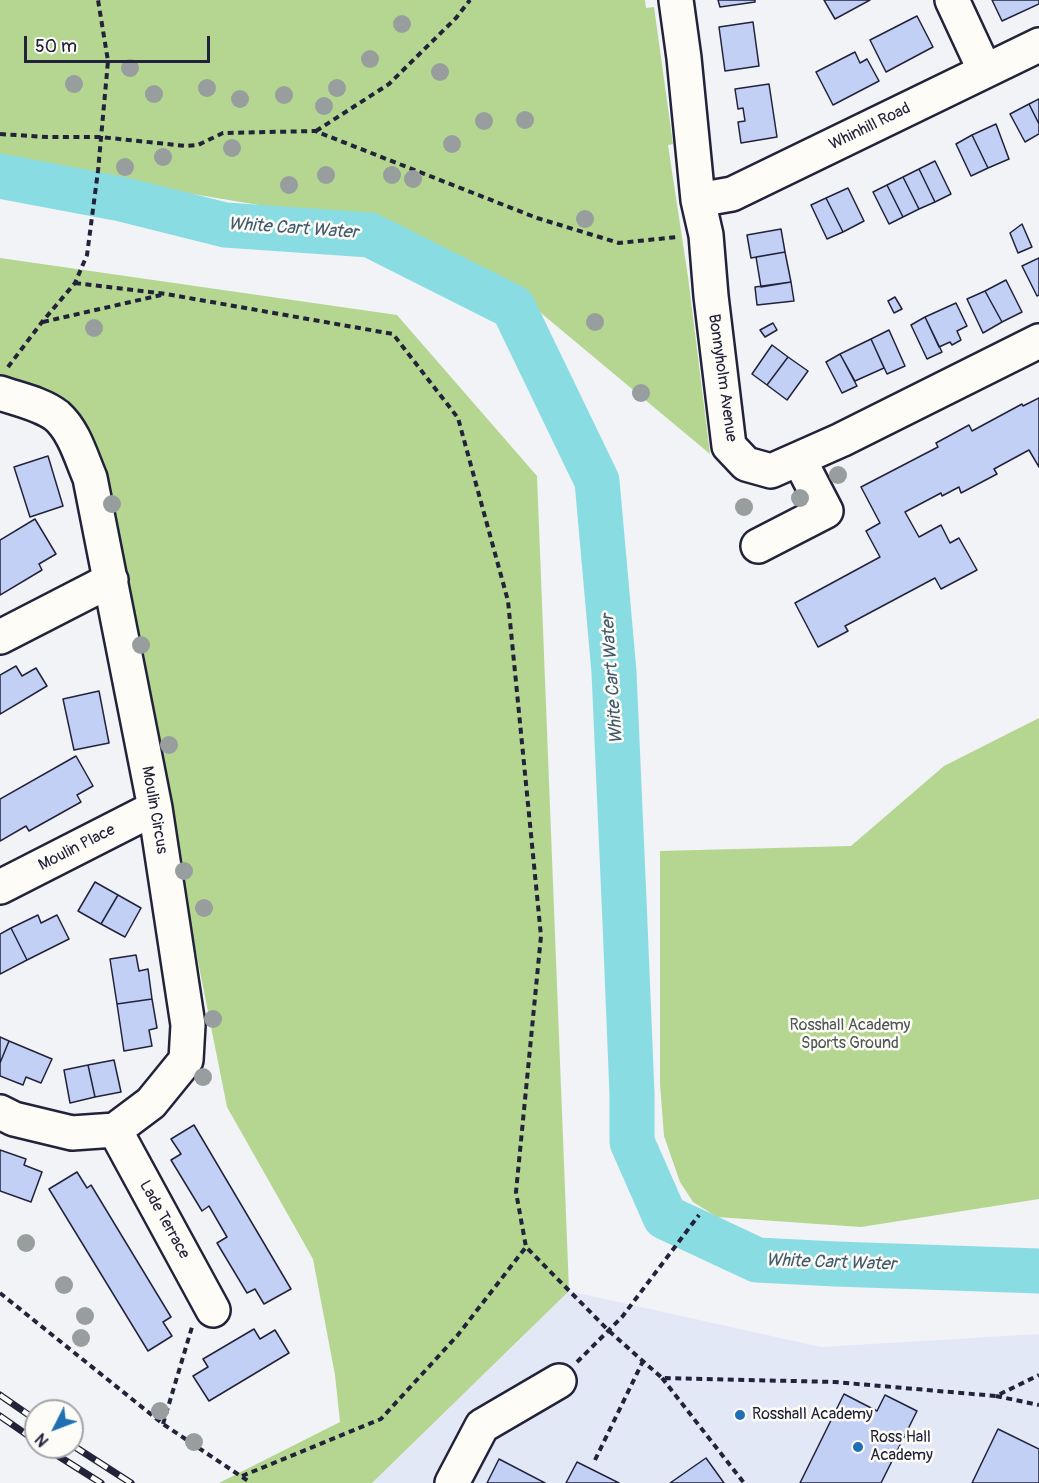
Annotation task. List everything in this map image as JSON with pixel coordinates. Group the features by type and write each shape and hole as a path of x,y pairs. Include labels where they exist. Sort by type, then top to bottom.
{"street":[{"name":"Bonnyholm Avenue","path":"676,0 698,200 706,235 729,446 746,464 771,471 841,440 1039,341"},
{"path":"952,0 985,71"},
{"name":"Whinhill Road","path":"698,200 732,194 1039,45"},
{"name":"Moulin Circus","path":"4,380 36,405 56,416 70,433 90,478 155,808 188,1025 186,1060 151,1103 115,1130"},
{"path":"758,546 826,511 799,459"},
{"path":"0,637 111,580"},
{"name":"Moulin Place","path":"0,887 155,808"},
{"path":"0,1112 14,1119 72,1133 115,1130"},
{"name":"Lade Terrace","path":"115,1130 213,1312"},
{"path":"452,1483 482,1426 558,1381"}],"path":[{"path":"4,380 42,322 75,283 87,255 98,171 108,60 98,0"},
{"path":"315,131 389,84 456,18 470,0"},
{"path":"0,134 100,137 186,146 198,145 223,133 315,131 537,218 619,243 706,235"},
{"path":"75,283 166,294 393,334 458,418 508,601 541,936 516,1191 526,1247 609,1331 662,1378 744,1483"},
{"path":"42,322 166,294"},
{"path":"558,1381 622,1317 699,1215"},
{"path":"242,1476 381,1419 457,1336 526,1247"},
{"path":"0,1293 163,1424 251,1483"},
{"path":"163,1424 188,1337 213,1312"},
{"path":"595,1460 644,1361"},
{"path":"996,1395 1039,1375"},
{"path":"662,1378 835,1382 996,1395 1039,1405"}],"shaded area":[{"name":"Rosshall Academy","path":"569,1291 821,1347 1039,1334 1039,1483 372,1483"}],"green space":[{"path":"0,0 645,0 646,8 654,7 673,144 668,145 688,277 710,454 535,308 361,222 0,162"},
{"path":"0,258 397,315 537,476 569,1291 372,1483 219,1483 340,1422 335,1375 313,1259 227,1107 99,465 0,379"},
{"name":"Rosshall Academy Sports Ground","path":"1039,718 1039,1199 861,1227 717,1217 693,1202 680,1182 664,1136 660,1084 660,851 851,846 944,766"}],"building":[{"path":"718,0 755,0 755,2 720,7"},
{"path":"824,0 870,0 835,19"},
{"path":"992,0 1039,0 1039,4 1002,21"},
{"path":"917,16 933,47 886,72 870,40"},
{"path":"753,22 759,66 725,71 719,27"},
{"path":"855,52 860,63 867,59 879,81 833,105 816,72"},
{"path":"769,84 777,137 741,143 738,122 745,121 743,108 738,109 735,89"},
{"path":"1039,99 1039,124 1029,104"},
{"path":"1029,104 1039,124 1039,134 1025,142 1010,114"},
{"path":"996,124 1009,159 988,168 972,135"},
{"path":"972,135 988,168 971,176 956,144"},
{"path":"935,161 951,194 935,202 919,169"},
{"path":"919,169 935,202 919,209 903,177"},
{"path":"903,177 919,209 903,217 887,185"},
{"path":"887,185 903,217 889,224 873,192"},
{"path":"848,188 864,221 843,232 826,198"},
{"path":"826,198 843,232 827,239 811,205"},
{"path":"1022,224 1032,247 1018,253 1010,233"},
{"path":"781,229 785,252 751,258 747,235"},
{"path":"785,252 791,282 761,287 756,257"},
{"path":"1039,258 1039,295 1037,296 1022,266"},
{"path":"1006,280 1022,312 1002,322 985,291"},
{"path":"791,282 794,301 757,305 755,287"},
{"path":"985,291 1002,322 983,333 967,299"},
{"path":"895,297 902,309 894,313 888,301"},
{"path":"956,303 967,326 957,331 961,340 952,345 950,342 939,347 925,317"},
{"path":"925,317 942,352 927,359 911,325"},
{"path":"773,323 777,330 765,337 760,330"},
{"path":"889,330 905,366 887,374 871,339"},
{"path":"871,339 884,368 855,381 840,354"},
{"path":"772,345 788,357 767,385 752,374"},
{"path":"840,354 857,386 842,393 826,362"},
{"path":"788,357 808,371 787,400 767,385"},
{"path":"1039,398 1039,467 1029,450 994,469 997,474 961,493 959,487 942,496 941,493 905,512 919,537 941,525 950,543 959,538 977,570 941,589 935,578 845,626 848,631 818,647 795,603 880,557 866,531 880,523 861,487 938,447 936,443 969,425 972,431 1022,404 1023,406"},
{"path":"48,456 63,506 30,517 14,467"},
{"path":"35,519 56,554 39,564 42,570 0,595 0,540"},
{"path":"16,666 22,676 36,668 47,686 0,714 0,675"},
{"path":"99,691 109,743 74,750 63,699"},
{"path":"76,756 93,786 77,795 81,802 29,831 26,826 0,841 0,799"},
{"path":"95,882 118,895 101,924 78,911"},
{"path":"118,895 141,908 125,937 101,924"},
{"path":"38,915 41,923 57,915 69,939 27,960 11,928"},
{"path":"11,928 27,960 0,974 0,934"},
{"path":"136,955 139,971 148,969 152,999 117,1004 110,959"},
{"path":"152,999 157,1028 149,1030 152,1046 124,1051 117,1004"},
{"path":"0,1037 9,1041 0,1063"},
{"path":"9,1041 52,1059 41,1083 26,1077 23,1085 0,1076 0,1063"},
{"path":"114,1060 121,1092 95,1097 88,1065"},
{"path":"88,1065 95,1097 70,1103 64,1070"},
{"path":"194,1125 291,1289 264,1304 255,1289 247,1293 217,1243 227,1237 209,1206 202,1211 171,1160 181,1154 171,1139"},
{"path":"0,1150 26,1159 24,1165 42,1172 31,1202 0,1191"},
{"path":"77,1172 87,1188 91,1185 171,1317 163,1322 172,1336 148,1351 49,1189"},
{"path":"254,1329 260,1339 275,1330 289,1353 209,1401 193,1376 208,1367 203,1359"},
{"name":"Ross Hall Academy","path":"844,1394 877,1411 885,1395 917,1411 881,1483 800,1483"},
{"name":"Ross Hall Academy","path":"998,1429 1039,1449 1039,1483 972,1483"},
{"path":"706,1458 724,1483 670,1483"},
{"path":"499,1459 545,1483 487,1483"},
{"path":"577,1462 619,1483 566,1483"}],"waterway":[{"name":"White Cart Water","path":"0,176 121,199 225,225 370,235 513,307 597,481 614,672 632,1094 632,1142 665,1217 757,1260 1039,1271"}],"railway":[{"path":"0,1395 24,1412"},
{"path":"0,1416 24,1433"},
{"path":"84,1453 131,1483"},
{"path":"63,1459 101,1483"}],"place":[{"name":"Rosshall Academy","path":"740,1415"},
{"name":"Ross Hall Academy","path":"858,1447"}]}
